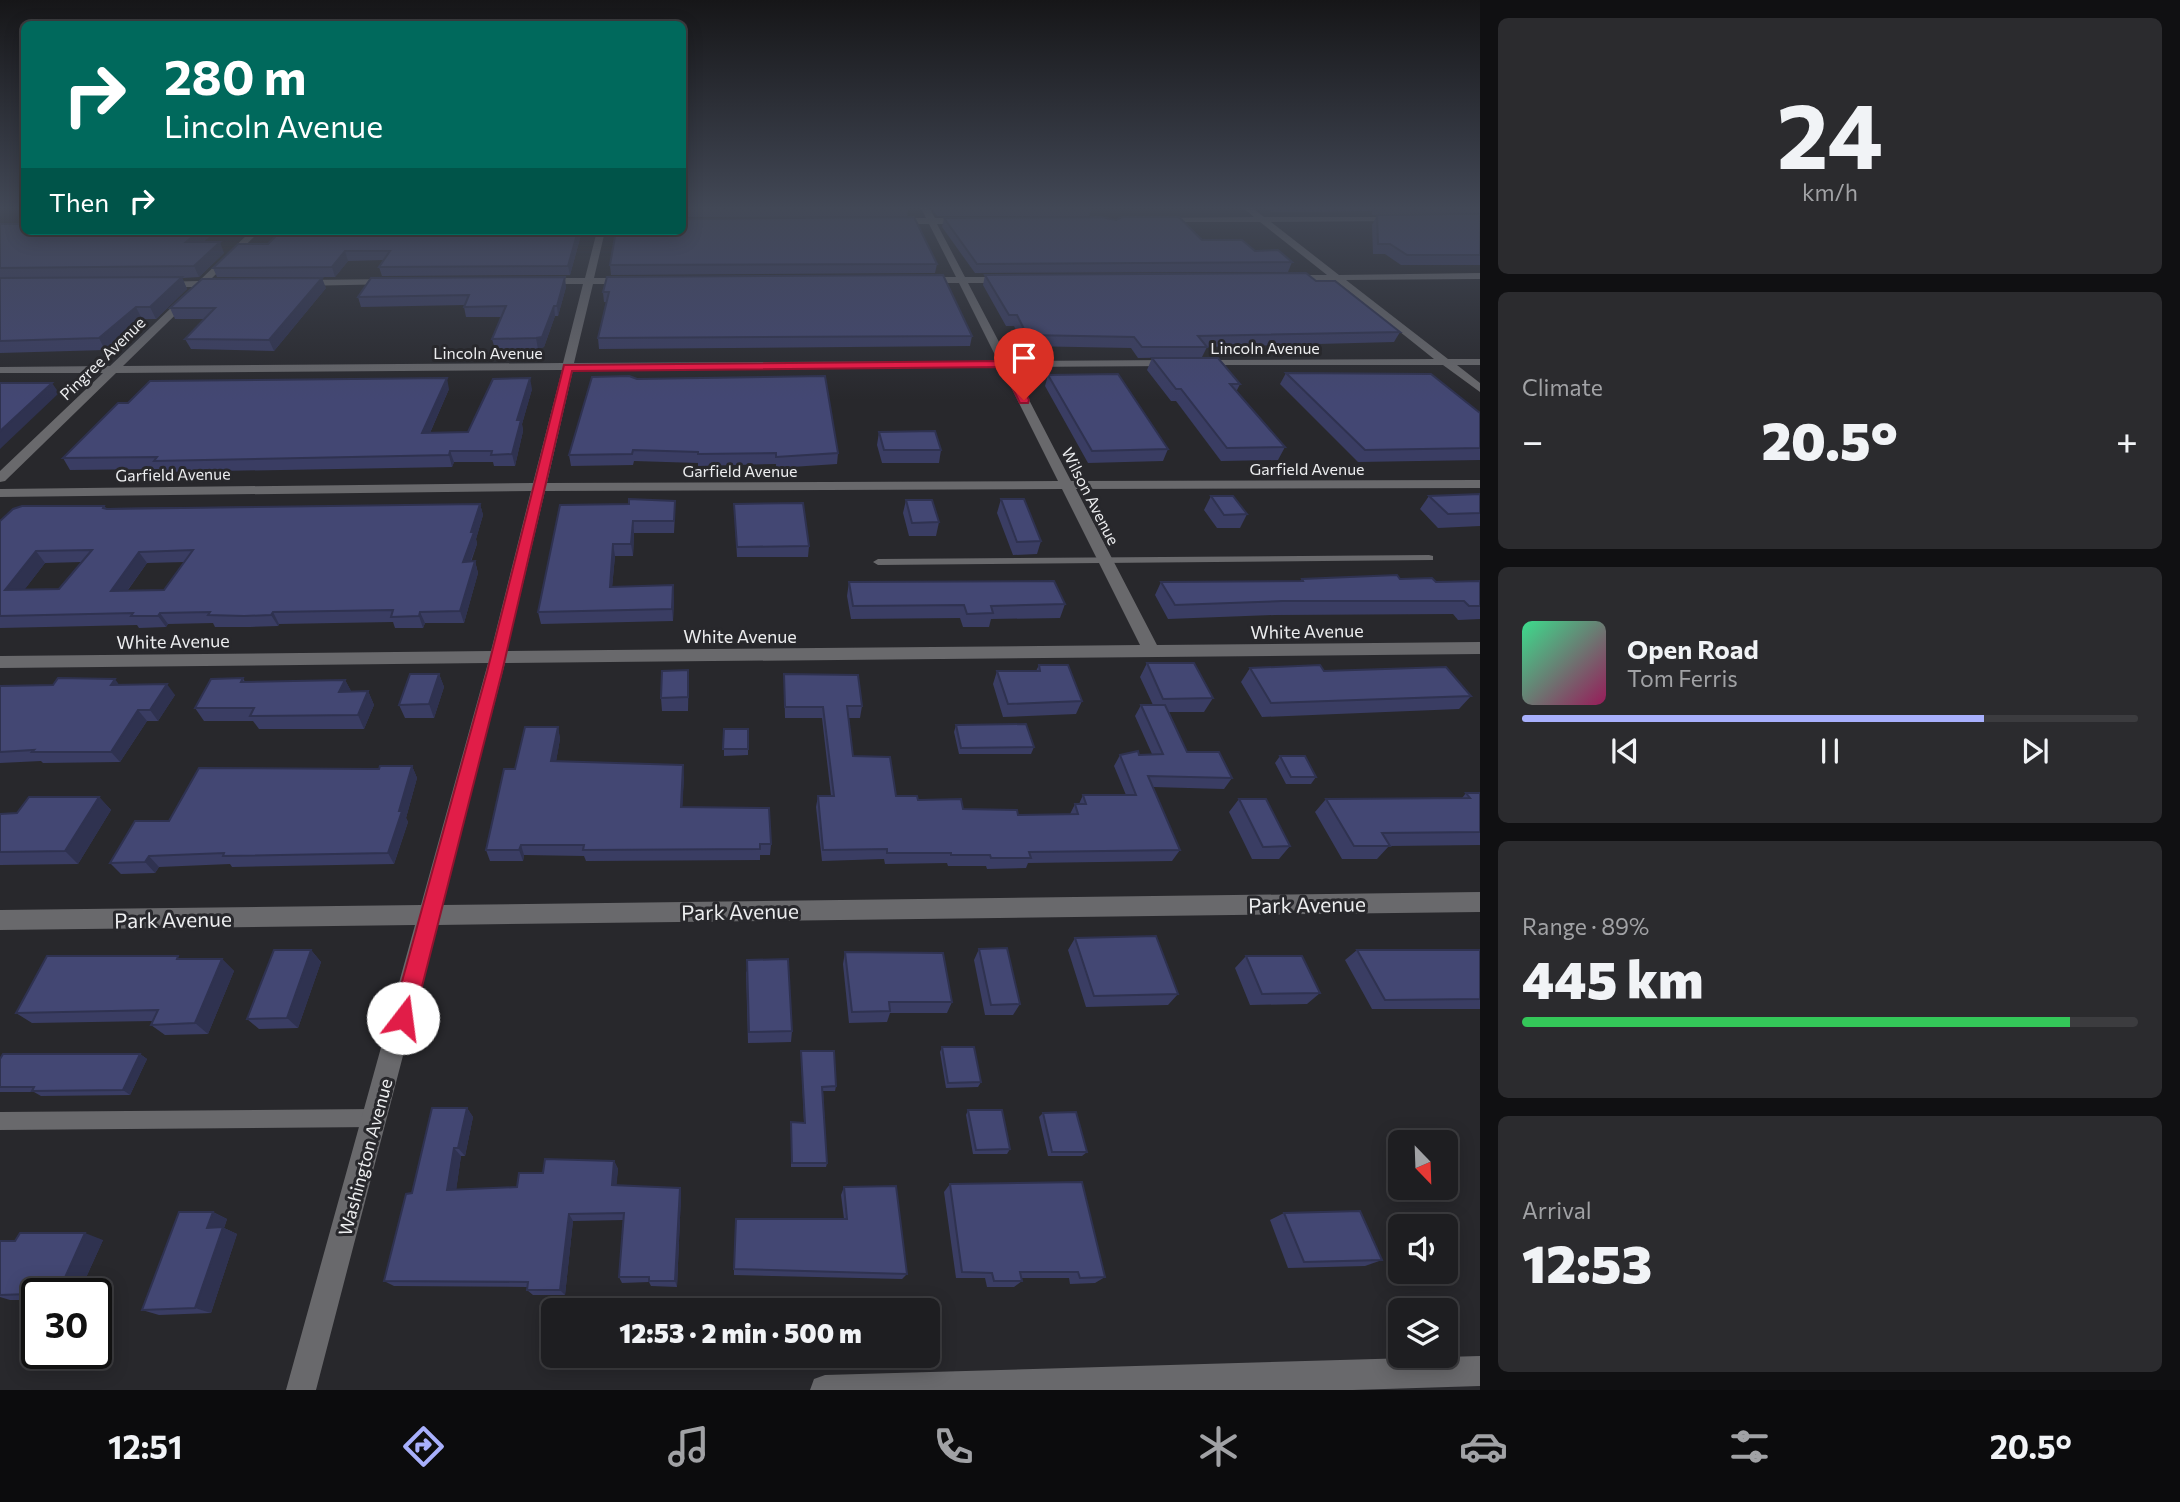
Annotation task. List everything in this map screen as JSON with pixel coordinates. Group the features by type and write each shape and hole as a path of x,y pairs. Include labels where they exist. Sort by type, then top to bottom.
{"street":[{"name":"Pingree Avenue","path":"0,478 215,271"},
{"name":"Washington Avenue","path":"301,1390 430,915 592,271"},
{"name":"Wilson Avenue","path":"957,271 1152,652"},
{"path":"1329,271 1480,388"},
{"path":"1280,278 1480,276"},
{"path":"904,280 1018,280"},
{"path":"531,281 646,281"},
{"path":"284,283 407,282"},
{"path":"148,284 229,284"},
{"name":"Lincoln Avenue","path":"0,370 1480,362"},
{"name":"Garfield Avenue","path":"0,493 1480,484"},
{"name":"White Avenue","path":"0,662 1480,648"},
{"name":"Park Avenue","path":"0,920 1480,902"},
{"path":"825,1390 1480,1371"}],"lane":[{"path":"878,562 1429,558"},
{"path":"0,1121 376,1118"}],"building":[{"path":"1306,273 1316,281 1335,281 1400,332 1198,336 1207,347 1142,347 1134,337 1027,335 1017,315 1009,315 985,275"},
{"path":"943,275 972,336 598,338 609,292 603,292 607,277"},
{"path":"182,277 150,307 136,307 99,338 0,341 0,278"},
{"path":"565,277 557,306 554,306 542,337 536,338 492,339 506,306 464,307 469,295 358,297 371,278"},
{"path":"322,278 269,340 185,339 215,308 170,308 202,279"},
{"path":"1152,358 1218,358 1240,384 1230,384 1285,447 1227,448 1181,389 1176,389"},
{"path":"1286,373 1431,374 1480,413 1480,448 1365,450"},
{"path":"1118,374 1168,449 1092,451 1048,375"},
{"path":"629,376 637,379 825,376 838,453 776,457 776,453 698,454 633,450 632,454 569,455 592,377"},
{"path":"447,378 422,433 468,432 493,379 530,378 517,420 521,420 512,454 450,451 449,455 154,461 157,457 63,458 118,403 128,403 150,381"},
{"path":"0,383 52,383 0,431"},
{"path":"935,431 941,450 884,450 879,432"},
{"path":"1480,494 1480,513 1448,514 1429,496"},
{"path":"1211,496 1233,496 1247,514 1224,515"},
{"path":"629,499 675,501 674,521 633,521 631,544 613,544 610,587 673,585 672,609 538,612 560,505 629,504"},
{"path":"1001,499 1024,499 1041,541 1017,542"},
{"path":"906,500 932,500 939,522 912,523"},
{"path":"803,503 809,546 737,547 734,504"},
{"path":"480,504 471,532 474,532 463,562 475,561 460,611 420,612 419,616 391,617 393,610 273,612 271,615 244,616 208,615 210,612 160,613 158,616 131,616 133,613 0,616 0,521 13,509 22,506 104,506 103,508","holes":["92,550 59,589 5,590 36,551","193,550 164,590 111,591 139,552"]},
{"path":"1397,575 1400,579 1432,578 1436,582 1480,581 1480,606 1469,606 1464,601 1283,601 1175,605 1161,582 1303,581 1302,579"},
{"path":"1054,581 1065,604 991,606 993,613 967,614 964,605 853,606 849,582"},
{"path":"1147,663 1194,663 1213,698 1163,699"},
{"path":"1039,665 1068,665 1082,701 1008,704 997,671 1040,671"},
{"path":"1320,665 1324,671 1446,667 1471,696 1271,703 1250,668"},
{"path":"688,670 688,697 661,698 662,671"},
{"path":"410,674 439,674 429,704 399,705"},
{"path":"784,674 858,675 862,706 847,706 853,756 890,757 896,796 917,796 918,800 961,799 963,809 1017,810 1018,815 1078,814 1075,804 1086,804 1083,795 1136,795 1120,755 1138,751 1139,755 1163,754 1141,705 1165,705 1187,752 1219,752 1232,778 1148,776 1180,850 1029,852 1031,858 991,858 990,855 951,853 887,853 887,849 823,850 818,796 834,796 823,707 785,707"},
{"path":"58,678 115,679 111,685 167,684 150,710 138,710 111,752 0,752 0,686 53,685"},
{"path":"243,678 241,682 345,680 339,692 368,691 358,715 250,716 254,708 195,708 211,679"},
{"path":"1026,724 1034,747 961,748 956,725"},
{"path":"525,727 558,727 551,761 683,765 681,807 769,808 771,844 760,844 760,849 583,850 584,845 521,845 519,850 486,850 504,769 515,769"},
{"path":"724,729 748,729 748,749 723,749"},
{"path":"1280,756 1305,756 1316,777 1291,777"},
{"path":"380,766 412,766 399,811 402,811 388,853 223,856 224,853 149,856 145,862 110,863 135,821 169,821 199,768 379,769"},
{"path":"1466,793 1480,793 1480,832 1382,833 1390,846 1354,846 1326,799 1470,798"},
{"path":"29,797 99,797 65,851 0,852 0,814 17,813"},
{"path":"1239,799 1266,799 1290,846 1263,847"},
{"path":"1156,936 1178,994 1094,996 1075,938"},
{"path":"1007,948 1020,1004 991,1005 979,949"},
{"path":"274,950 311,950 287,1018 247,1019"},
{"path":"1357,950 1480,950 1480,999 1385,1000"},
{"path":"845,952 943,953 952,1002 889,1002 890,1011 852,1012"},
{"path":"47,956 178,956 177,959 222,959 195,1023 151,1025 158,1010 16,1013"},
{"path":"1246,956 1302,956 1320,993 1262,994"},
{"path":"788,959 792,1031 749,1032 747,960"},
{"path":"942,1047 974,1047 981,1082 948,1083"},
{"path":"801,1051 834,1051 836,1086 822,1087 827,1163 792,1163 791,1122 805,1123"},
{"path":"3,1054 140,1054 123,1090 32,1091 34,1087 0,1087 0,1059"},
{"path":"432,1108 467,1108 458,1148 454,1148 447,1190 517,1187 519,1173 543,1173 545,1159 614,1161 612,1185 680,1188 675,1281 649,1281 649,1277 619,1277 624,1213 569,1214 560,1290 527,1290 528,1282 384,1281 406,1194 412,1193"},
{"path":"968,1110 1002,1110 1010,1149 976,1150"},
{"path":"1076,1112 1087,1152 1052,1152 1043,1113"},
{"path":"1082,1182 1105,1277 1080,1278 1078,1272 1020,1272 1022,1281 994,1281 992,1273 962,1272 950,1184"},
{"path":"896,1186 907,1274 734,1269 736,1219 847,1219 844,1187"},
{"path":"1360,1211 1382,1260 1304,1262 1284,1213"},
{"path":"179,1212 213,1212 207,1228 223,1227 195,1308 142,1310"},
{"path":"20,1233 85,1233 65,1278 21,1278 21,1294 0,1295 0,1241 15,1241"}],"route":[{"path":"403,1018 494,672 568,368 1005,364 1024,400"}]}
